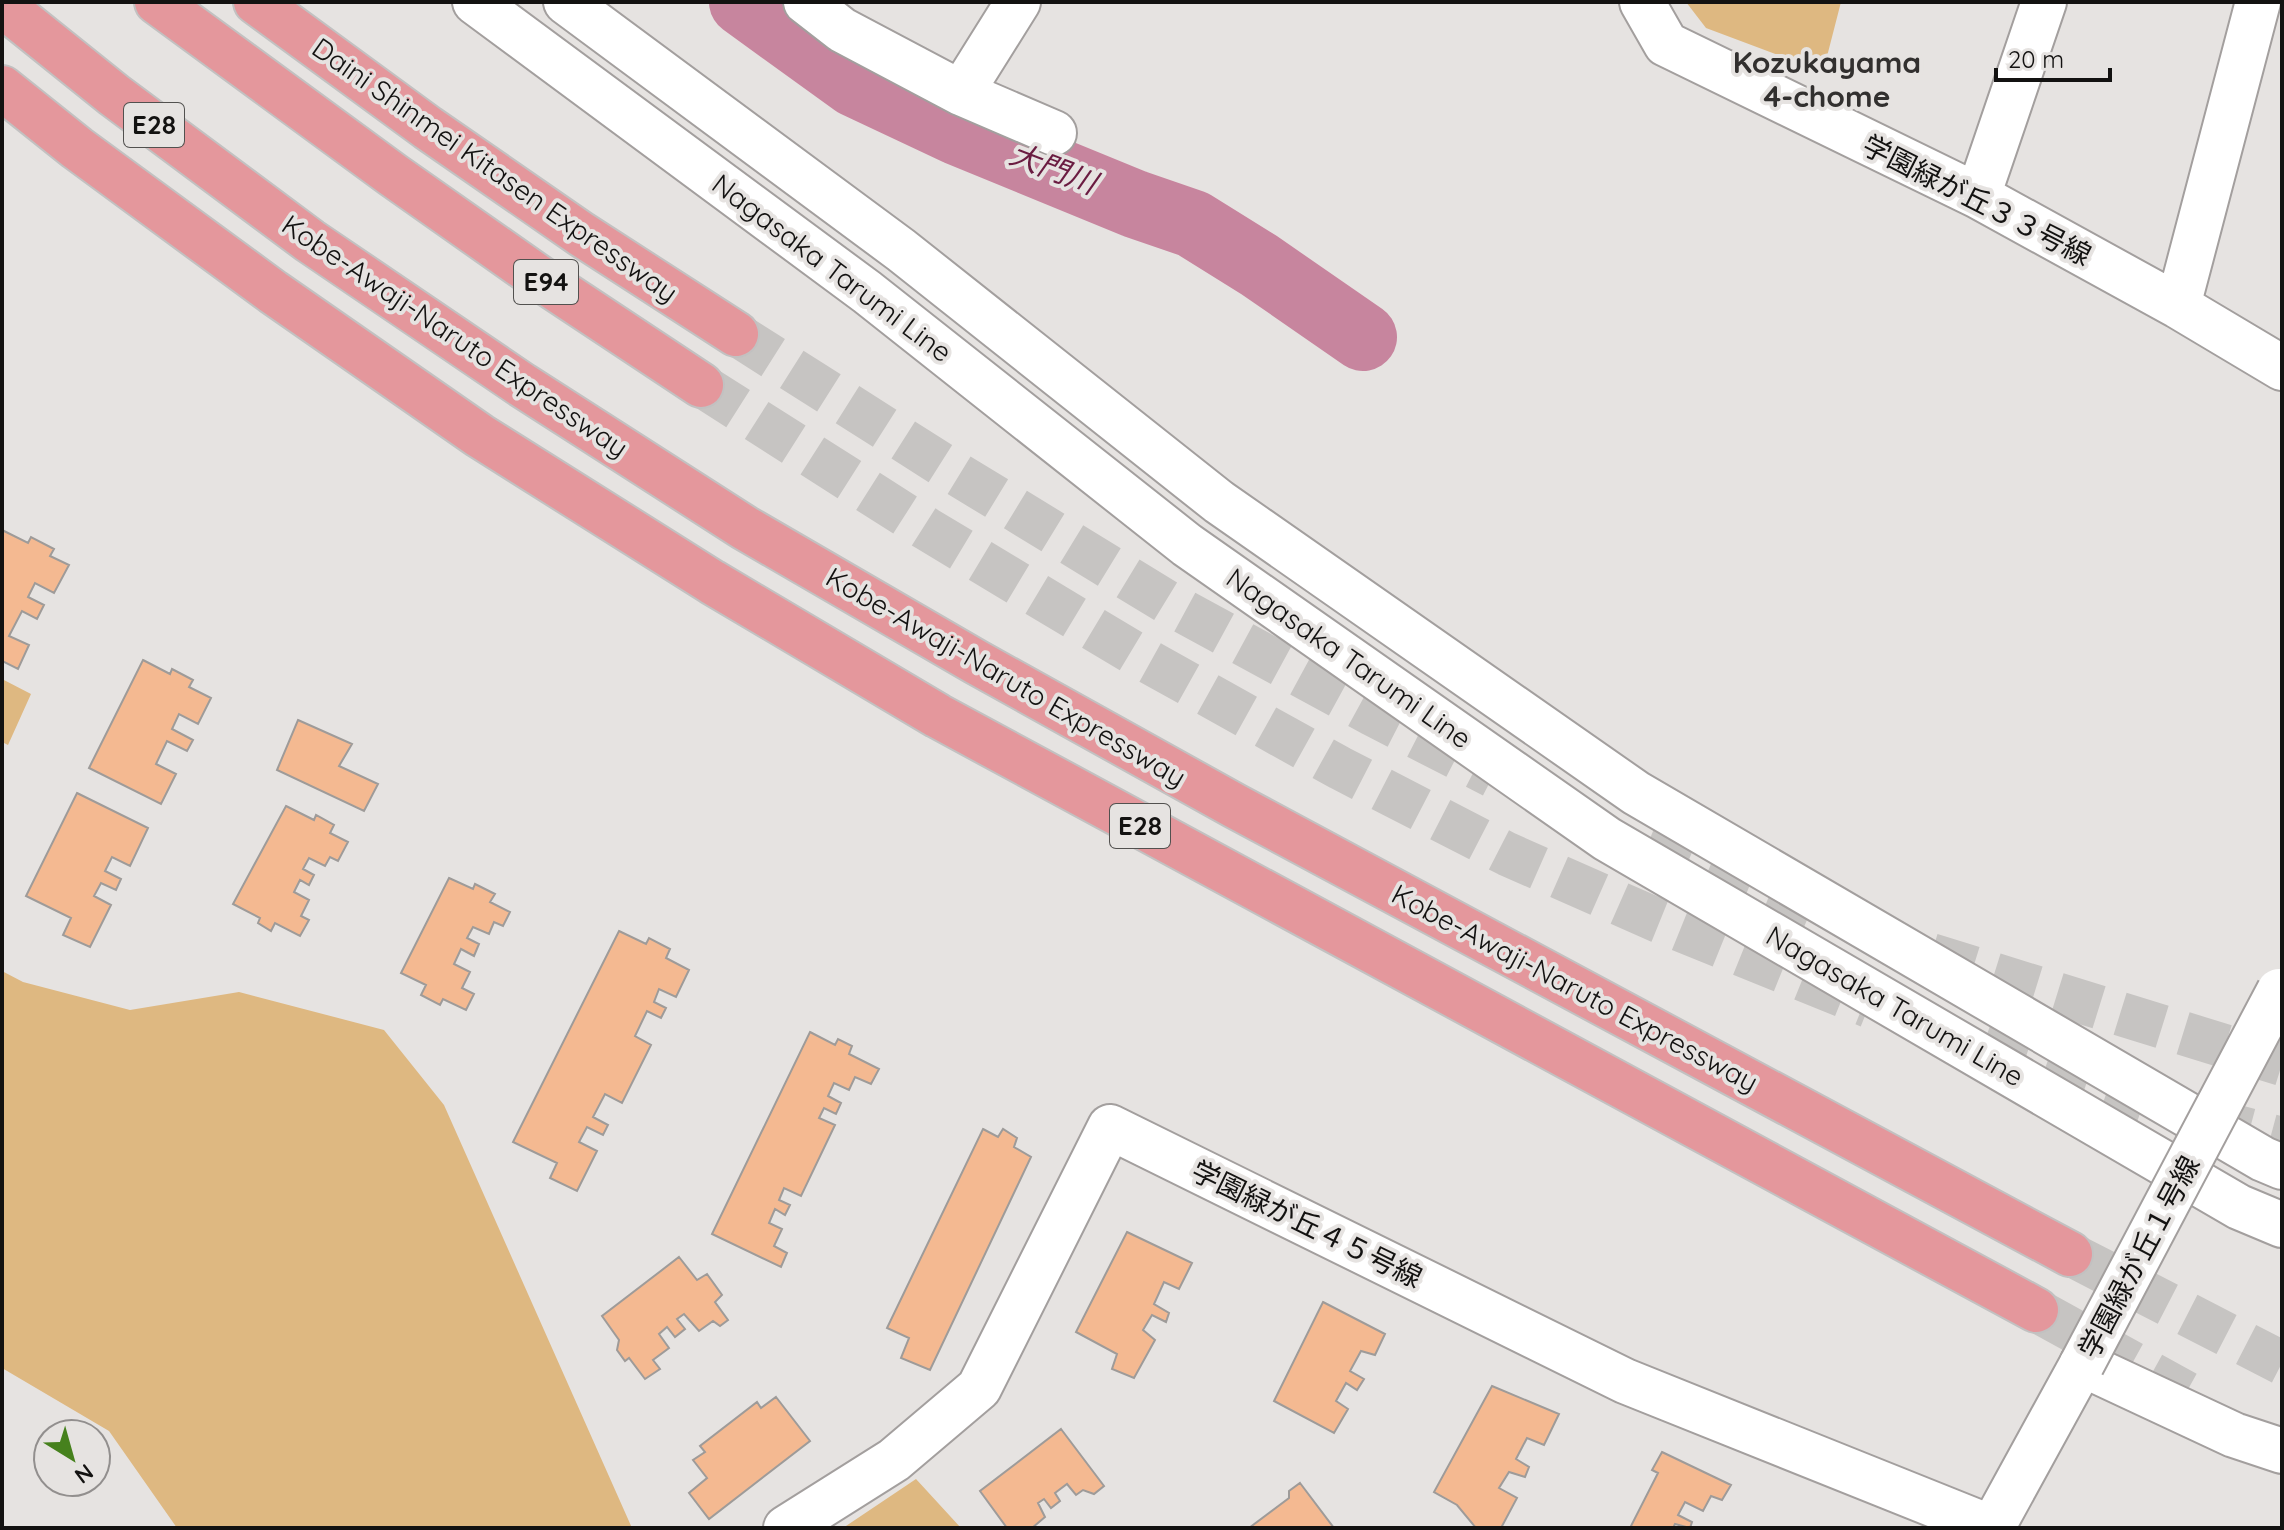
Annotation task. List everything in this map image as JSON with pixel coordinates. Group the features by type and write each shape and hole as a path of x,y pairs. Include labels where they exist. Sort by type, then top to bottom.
{"highway":[{"path":"15,2 114,95"},
{"name":"E94","path":"157,2 393,175 538,277 701,385"},
{"name":"Daini Shinmei Kitasen Expressway","path":"256,2 428,128 581,234 736,334"},
{"path":"275,2 428,128"},
{"name":"Kobe-Awaji-Naruto Expressway","path":"2,5 114,95 310,241 522,385 745,528 1235,806 2070,1254"},
{"name":"E28","path":"2,90 273,292 492,444 712,582 938,716 2036,1310"}],"main road":[{"name":"Nagasaka Tarumi Line","path":"475,2 867,292 1187,545 1607,839 2239,1207 2282,1225"},
{"name":"Nagasaka Tarumi Line","path":"566,2 901,250 1219,502 1636,793 2263,1159 2282,1167"},
{"path":"806,2 842,30 961,93 1054,133"},
{"path":"961,93 1018,2"},
{"name":"学園緑が丘３３号線","path":"1642,2 1666,44 1978,196 2178,306 2282,368"},
{"path":"1978,196 2044,2"},
{"path":"2178,306 2258,2"},
{"name":"学園緑が丘１号線","path":"1992,1528 2281,988"},
{"name":"学園緑が丘４５号線","path":"786,1528 894,1460 979,1388 1110,1127 1625,1381 1992,1528"},
{"path":"2082,1364 2234,1435 2282,1451"}],"shaded area":[{"path":"1686,2 1841,2 1823,72 1706,28"},
{"path":"2,679 31,694 8,745 2,742"},
{"path":"2,971 23,982 130,1010 239,992 384,1030 444,1105 632,1528 177,1528 112,1435 112,1418 87,1418 2,1368"},
{"path":"916,1479 961,1528 843,1528"}],"building":[{"path":"2,530 28,543 31,537 54,549 50,556 69,565 54,593 35,583 28,597 44,605 37,619 22,611 9,636 29,645 18,669 2,661"},
{"path":"143,660 170,674 172,669 193,680 189,687 211,698 198,724 179,714 172,729 193,740 187,751 167,741 156,764 176,774 161,804 89,768"},
{"path":"298,720 352,744 339,766 378,784 364,811 277,770"},
{"path":"77,793 148,828 130,866 112,857 105,871 121,879 116,890 101,883 94,896 111,905 90,947 63,935 71,918 26,896"},
{"path":"286,806 314,820 316,815 334,825 330,833 348,842 338,861 330,857 325,866 309,858 303,869 314,875 309,885 300,880 294,892 309,900 301,916 309,920 300,936 275,923 271,931 258,923 260,918 233,904"},
{"path":"449,878 473,889 475,884 495,894 490,902 510,912 503,926 494,922 489,934 473,927 467,938 479,944 474,956 461,949 454,964 470,972 462,988 474,994 466,1010 443,999 440,1005 421,995 426,985 401,973"},
{"path":"619,931 646,944 649,938 670,949 666,958 689,970 676,997 659,989 654,1002 666,1008 661,1018 647,1011 635,1036 651,1045 622,1103 605,1094 593,1117 608,1125 603,1135 587,1127 579,1142 597,1151 577,1191 550,1178 557,1163 513,1142"},
{"path":"810,1032 835,1045 838,1039 852,1046 849,1054 879,1069 871,1084 855,1077 849,1090 834,1083 828,1096 841,1103 836,1114 824,1108 819,1118 835,1125 801,1196 784,1188 779,1200 790,1205 785,1215 775,1209 769,1223 782,1229 774,1246 787,1253 781,1267 712,1234"},
{"path":"983,1129 998,1137 1003,1129 1017,1138 1014,1147 1031,1157 930,1370 901,1358 909,1338 887,1328"},
{"path":"1127,1232 1192,1263 1179,1289 1164,1282 1154,1304 1169,1313 1166,1322 1152,1315 1143,1330 1155,1340 1134,1378 1112,1369 1117,1354 1076,1332"},
{"path":"679,1257 697,1280 707,1274 722,1295 715,1302 728,1320 720,1326 713,1321 699,1331 684,1314 677,1319 685,1329 675,1337 667,1327 659,1334 669,1348 653,1360 660,1369 645,1379 629,1358 625,1361 617,1350 619,1340 602,1316"},
{"path":"1323,1302 1385,1334 1375,1355 1361,1351 1350,1371 1364,1379 1357,1390 1346,1383 1336,1401 1348,1409 1334,1433 1274,1401"},
{"path":"1492,1386 1559,1414 1544,1445 1527,1438 1516,1459 1529,1467 1525,1477 1509,1472 1499,1488 1517,1498 1501,1528 1476,1528 1457,1505 1434,1492"},
{"path":"776,1397 810,1441 709,1519 689,1493 707,1478 693,1460 705,1452 700,1446 757,1402 761,1408"},
{"path":"1061,1429 1104,1486 1094,1494 1083,1490 1076,1495 1067,1484 1055,1493 1060,1501 1051,1508 1044,1499 1038,1503 1045,1517 1032,1528 1007,1528 980,1491"},
{"path":"1662,1452 1731,1485 1722,1500 1711,1496 1703,1511 1685,1502 1678,1515 1692,1522 1690,1528 1675,1524 1673,1528 1630,1528 1658,1473 1652,1470"},
{"path":"1300,1483 1334,1528 1249,1528 1289,1498 1289,1491"}],"waterway":[{"name":"大門川","path":"743,2 855,83 957,131 1135,204 1193,224 1363,337"}],"tunnel":[{"path":"736,334 1170,604 1493,776"},
{"path":"701,385 927,529 1142,658 1340,768 1507,854 1659,921 1869,1006"},
{"path":"1647,846 1824,918"},
{"path":"1931,955 2282,1064"},
{"path":"1983,1046 2144,1102"},
{"path":"2207,1119 2282,1139"},
{"path":"2070,1254 2282,1363"},
{"path":"2036,1310 2186,1393"}],"district":[{"name":"Kozukayama 4-chome","path":"1827,80"}]}
